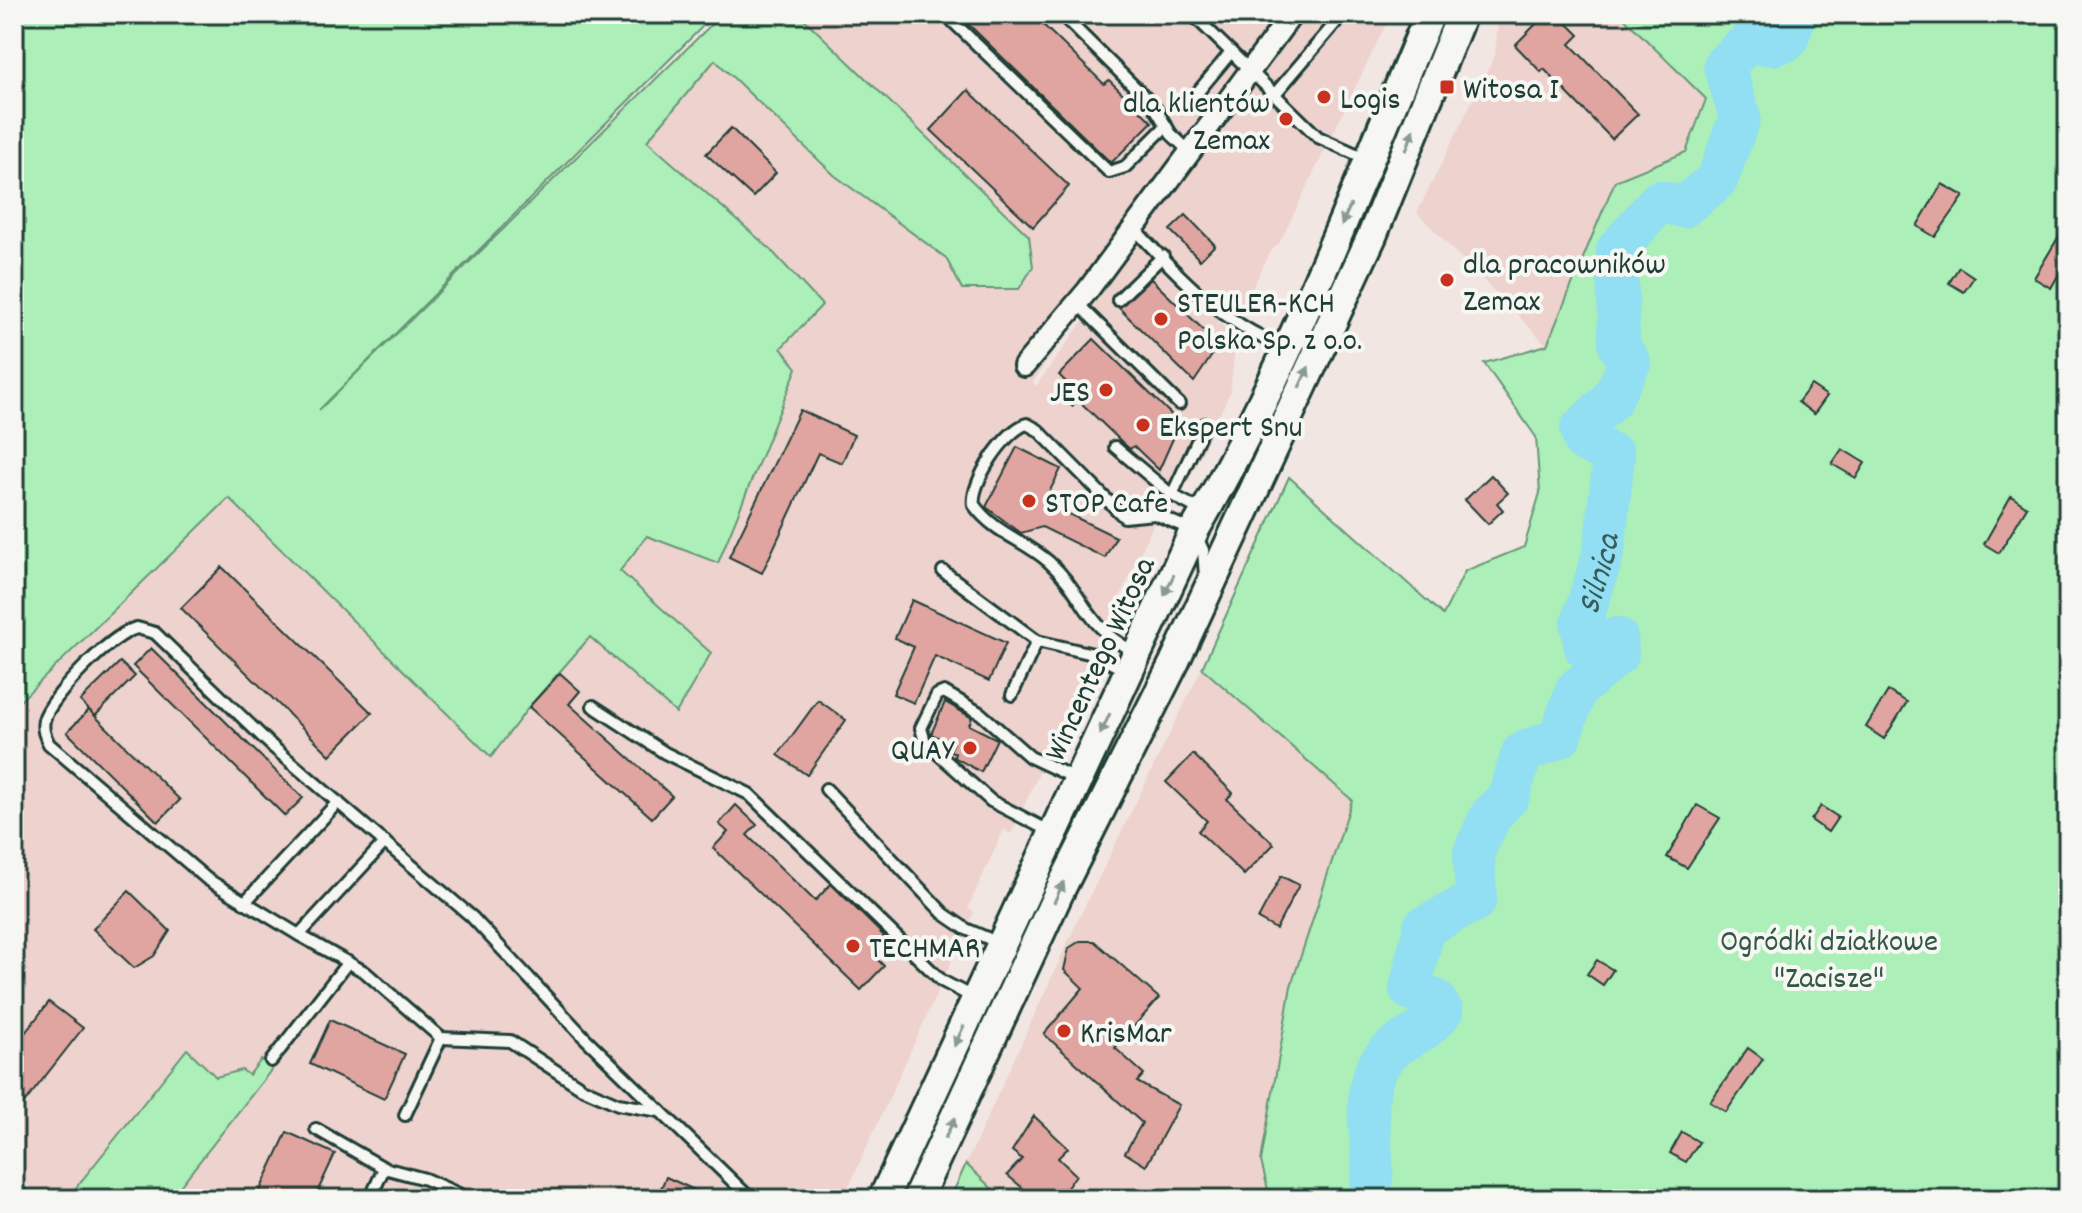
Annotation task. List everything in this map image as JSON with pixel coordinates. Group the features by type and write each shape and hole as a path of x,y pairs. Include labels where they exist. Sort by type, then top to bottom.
{"main road":[{"name":"Wincentego Witosa","path":"883,1199 1133,663 1287,348 1430,14"},
{"name":"Wincentego Witosa","path":"917,1199 1071,868 1204,598 1372,236 1462,14"}],"street":[{"path":"1024,366 1077,303 1292,14"}],"lane":[{"path":"945,14 1109,172 1125,167 1166,126"},
{"path":"1061,14 1154,106 1166,126 1191,152"},
{"path":"1192,14 1318,137 1369,160"},
{"path":"1275,94 1343,14"},
{"path":"1197,93 1231,52"},
{"path":"1134,228 1234,323 1257,338 1287,348"},
{"path":"1118,300 1163,256"},
{"path":"1077,303 1179,404"},
{"path":"1133,663 1105,635 1048,561 983,517 974,505 975,485 1007,436 1027,424 1038,430 1124,517 1155,514 1200,522"},
{"path":"1172,495 1205,424"},
{"path":"1115,447 1200,522 1206,565 1204,598"},
{"path":"943,571 1037,641 1133,663"},
{"path":"660,1111 618,1104 582,1088 510,1041 441,1038 386,988 348,962 244,903 196,869 49,744 43,733 43,721 62,691 118,635 129,629 147,629 338,802 472,917 660,1111 751,1199"},
{"path":"1012,695 1037,641"},
{"path":"1053,833 991,801 925,742 921,728 937,695 944,692 966,703 1030,757 1079,780"},
{"path":"593,706 665,753 749,794 942,981 976,999"},
{"path":"826,789 944,914 966,929 1001,944"},
{"path":"244,903 338,802"},
{"path":"299,935 385,842"},
{"path":"271,1061 348,962"},
{"path":"405,1115 441,1038"},
{"path":"316,1129 384,1168 425,1179 470,1199"},
{"path":"370,1199 384,1168"},
{"path":"14,1195 17,1191 27,1199"}],"shaded area":[{"path":"799,14 1281,14 1242,62 1114,242 1078,283 1076,290 1088,301 1307,14 1391,14 1280,242 1269,253 1240,314 1233,308 1219,322 1236,340 1230,392 1188,482 1168,510 1162,506 1011,834 1004,829 968,908 974,912 843,1199 170,1199 272,1069 249,1075 242,1070 216,1077 188,1049 67,1199 43,1199 14,1176 14,709 229,497 490,757 591,637 676,713 710,653 620,571 647,536 718,563 780,348 769,248 647,141 716,60 834,175 946,258 962,288 1029,235","holes":["1088,302 1093,307 1036,386 1033,382"]},
{"path":"1499,14 1620,14 1706,99 1686,152 1614,181 1547,345 1417,213 1495,55"},
{"path":"1202,668 1352,800 1291,986 1261,1161 1268,1190 1264,1199 1003,1199 966,1164 1078,920"}],"green space":[{"path":"14,14 715,14 319,410 722,14 799,14 1029,236 1033,267 1019,289 962,289 946,258 834,175 715,60 647,141 769,248 822,305 781,348 797,368 718,563 647,536 620,571 711,653 676,713 590,637 529,707 491,757 229,498 14,707"},
{"path":"1412,14 1416,14 1370,127 1362,134"},
{"name":"Ogródki działkowe \"Zacisze\"","path":"1620,14 2068,14 2068,1199 1264,1199 1268,1190 1261,1161 1291,986 1352,800 1202,668 1289,477 1443,615 1465,571 1524,547 1540,493 1536,437 1484,363 1547,345 1615,181 1686,152 1706,99"},
{"path":"187,1049 216,1077 242,1070 249,1075 261,1060 272,1069 170,1199 67,1199"},
{"path":"966,1164 1003,1199 950,1199"}],"building":[{"path":"958,14 1032,14 1104,84 1109,80 1152,122 1111,163"},
{"path":"1546,14 1558,14 1579,35 1570,44 1638,114 1612,139 1544,69 1541,72 1515,45"},
{"path":"968,90 1069,186 1033,227 931,130"},
{"path":"731,128 776,173 753,197 706,154"},
{"path":"1942,184 1964,196 1935,237 1917,226"},
{"path":"1186,215 1215,245 1200,260 1170,230"},
{"path":"2068,221 2068,258 2051,288 2034,278"},
{"path":"1959,267 1974,277 1964,292 1949,283"},
{"name":"STEULER-KCH Polska Sp. z o.o.","path":"1151,279 1219,345 1194,382 1119,308"},
{"path":"1094,339 1180,423 1159,470 1134,446 1130,449 1124,444 1078,400 1072,406 1057,392 1066,382 1059,375"},
{"path":"1811,385 1827,396 1814,414 1798,402"},
{"path":"800,410 854,435 842,463 818,453 762,573 729,557"},
{"path":"1017,447 1061,469 1044,502 1116,537 1105,558 1042,527 1021,533 986,507"},
{"path":"1842,449 1865,463 1856,478 1832,464"},
{"path":"1491,475 1508,493 1497,503 1503,510 1488,524 1465,500"},
{"path":"2011,496 2027,507 1999,553 1984,544"},
{"path":"222,567 372,713 330,755 181,608"},
{"path":"912,600 1006,643 989,681 935,656 914,703 893,694 914,647 895,638"},
{"path":"151,648 303,798 285,816 133,666"},
{"path":"120,662 135,676 95,716 80,701"},
{"path":"560,673 580,691 569,704 672,796 652,818 529,707"},
{"path":"1888,691 1907,702 1884,739 1866,727"},
{"path":"818,700 846,720 807,775 778,755"},
{"path":"945,702 972,718 969,725 997,739 981,772 954,757 955,753 950,751 953,744 931,734"},
{"path":"89,710 180,800 158,822 67,732"},
{"path":"1193,754 1233,793 1227,799 1274,844 1244,875 1198,831 1207,821 1166,782"},
{"path":"736,805 757,825 747,835 815,901 831,884 884,936 874,946 878,950 873,955 884,966 861,990 713,848 728,832 719,824"},
{"path":"1697,805 1720,818 1687,868 1667,857"},
{"path":"1821,806 1838,817 1828,832 1811,820"},
{"path":"1281,876 1299,885 1276,929 1258,919"},
{"path":"129,891 170,931 154,956 134,968 93,929"},
{"path":"1080,941 1094,941 1159,998 1115,1048 1144,1074 1137,1082 1179,1105 1146,1166 1125,1153 1142,1123 1044,1034 1083,988 1064,970 1069,948"},
{"path":"1597,960 1613,970 1603,985 1587,974"},
{"path":"49,1002 83,1028 14,1116 14,1047"},
{"path":"330,1020 405,1054 384,1099 310,1064"},
{"path":"1748,1048 1763,1059 1726,1112 1710,1102"},
{"path":"1034,1116 1068,1148 1058,1158 1076,1175 1059,1199 1036,1199 1007,1175 1022,1159 1012,1151"},
{"path":"287,1132 335,1154 314,1199 256,1199"},
{"path":"1682,1132 1699,1142 1686,1162 1670,1153"},
{"path":"666,1177 714,1199 656,1199"}],"waterway":[{"name":"Silnica","path":"1368,1199 1372,1181 1369,1104 1377,1068 1389,1052 1429,1025 1442,1011 1434,999 1410,989 1424,927 1476,900 1474,852 1491,815 1509,796 1522,753 1560,737 1576,690 1618,654 1617,638 1585,648 1581,625 1604,551 1614,455 1584,441 1581,429 1611,400 1630,363 1619,346 1617,250 1659,201 1683,207 1717,180 1740,117 1724,65 1749,42 1772,45 1787,40 1796,14"}],"place":[{"name":"Witosa I","path":"1447,87"},
{"name":"Logis","path":"1324,97"},
{"name":"dla klientów Zemax","path":"1286,119"},
{"name":"dla pracowników Zemax","path":"1447,280"},
{"name":"STEULER-KCH Polska Sp. z o.o.","path":"1161,319"},
{"name":"JES","path":"1106,390"},
{"name":"Ekspert Snu","path":"1143,425"},
{"name":"STOP Cafe","path":"1029,501"},
{"name":"QUAY","path":"970,748"},
{"name":"TECHMAR","path":"853,946"},
{"name":"KrisMar","path":"1064,1031"}]}
